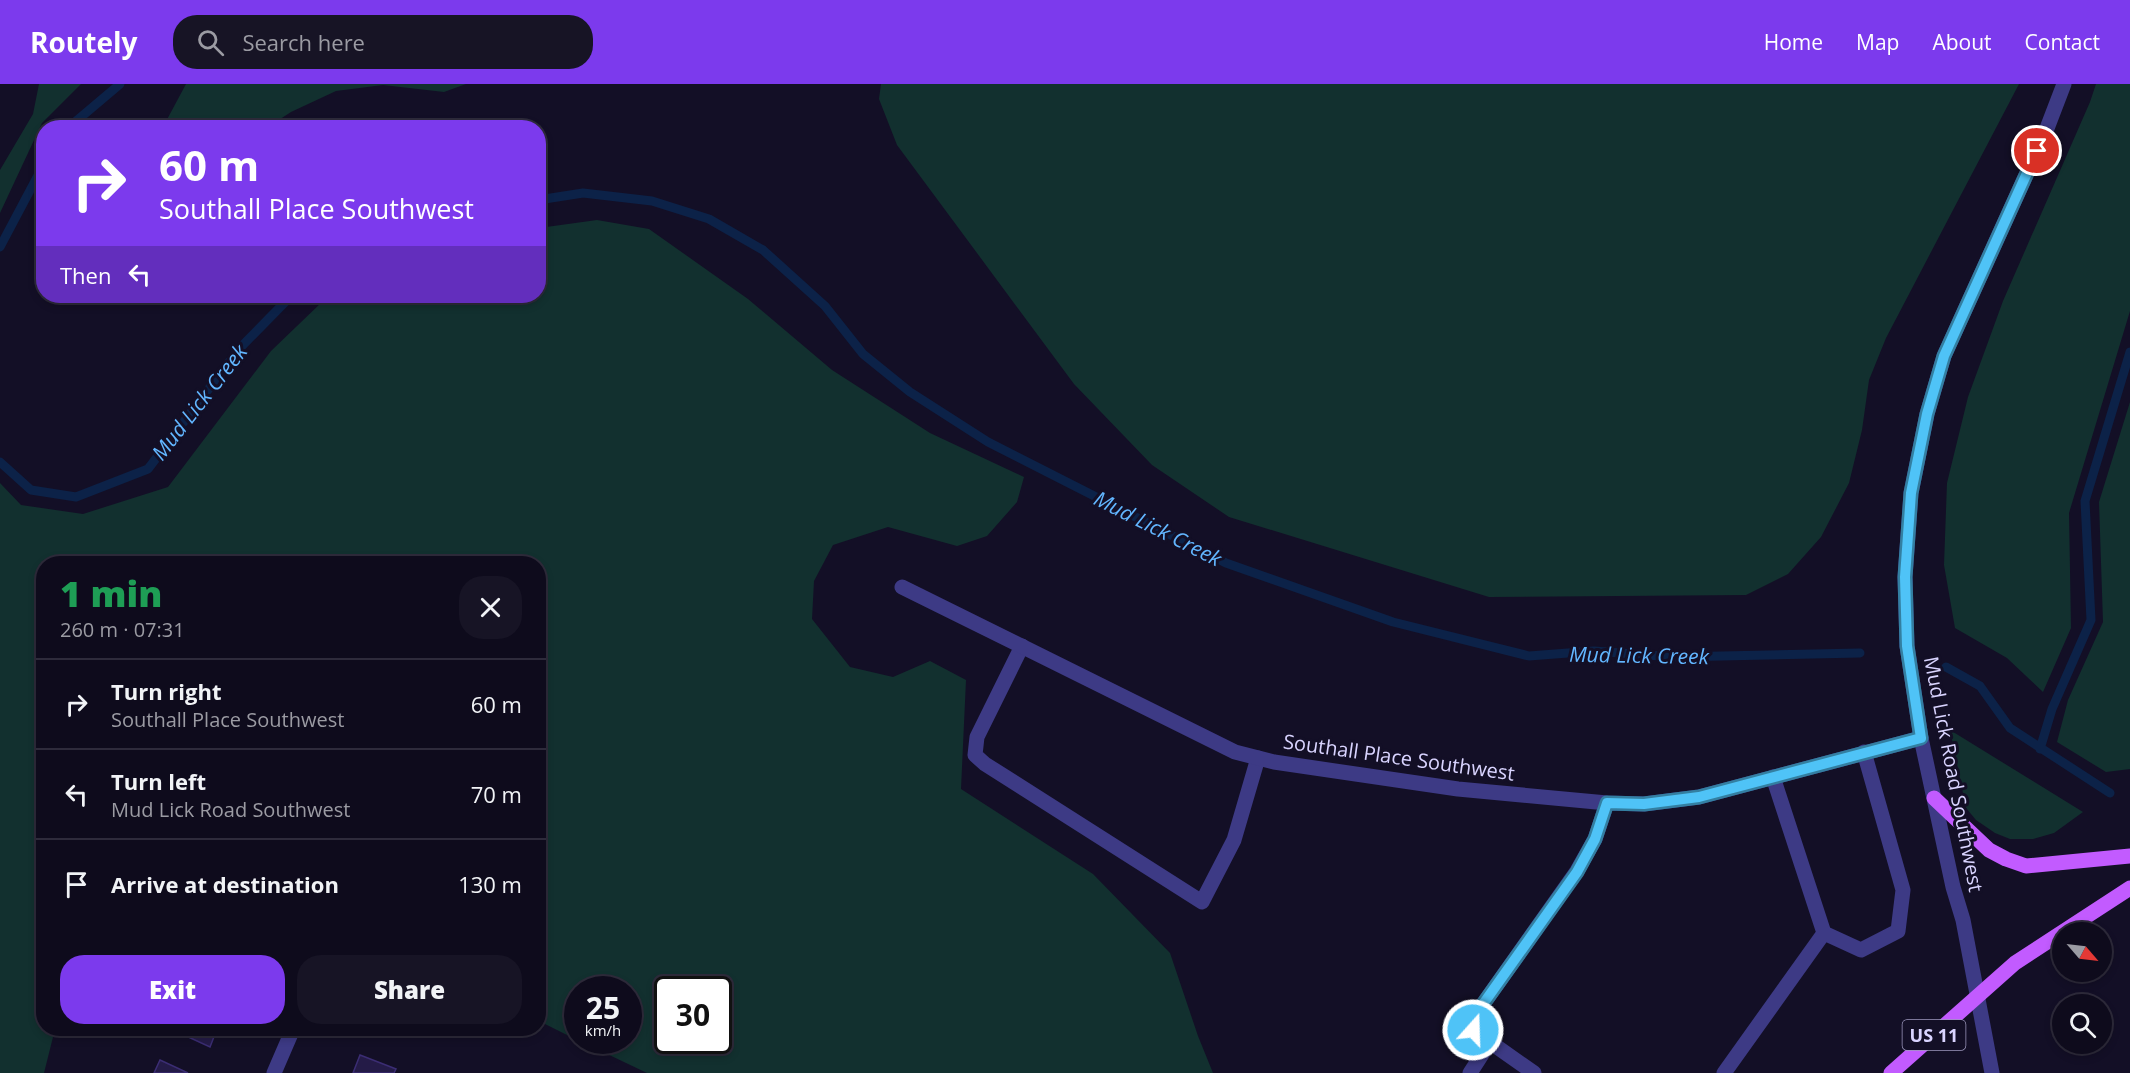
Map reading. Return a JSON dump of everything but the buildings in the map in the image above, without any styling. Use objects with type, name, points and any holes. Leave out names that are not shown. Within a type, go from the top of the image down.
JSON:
[{"type":"main road","points":[[1934,798],[1989,850],[2026,866],[2130,856]]},
{"type":"main road","name":"US 11","points":[[1891,1073],[2015,963],[2130,888]]},
{"type":"street","name":"Mud Lick Road Southwest","points":[[1992,1073],[1963,920],[1953,887],[1921,738],[1907,646],[1905,577],[1911,493],[1927,414],[1944,356],[2046,131],[2064,84]]},
{"type":"street","name":"Southall Place Southwest","points":[[902,587],[1235,752],[1274,762],[1458,789],[1607,803],[1644,804],[1699,797],[1921,738]]},
{"type":"street","points":[[1022,646],[977,737],[975,755],[985,764],[1202,902],[1234,840],[1258,758]]},
{"type":"street","points":[[1773,777],[1824,933],[1861,950],[1898,931],[1903,890],[1864,752]]},
{"type":"street","points":[[1534,1073],[1473,1030],[1471,1021],[1577,872],[1595,839],[1607,803]]},
{"type":"street","points":[[1724,1073],[1824,933]]},
{"type":"street","points":[[274,1073],[290,1036]]},
{"type":"street","points":[[1470,1073],[1490,1042]]},
{"type":"green space","points":[[39,84],[81,84],[45,120],[36,120],[36,136],[0,213],[0,170],[33,114]]},
{"type":"green space","points":[[186,84],[466,84],[444,92],[383,85],[336,91],[279,120],[167,120]]},
{"type":"green space","points":[[881,84],[2019,84],[1886,338],[1869,380],[1862,430],[1849,483],[1821,537],[1788,574],[1746,595],[1489,597],[1229,517],[1152,465],[1074,384],[897,145],[879,99]]},
{"type":"green space","points":[[2096,84],[2130,84],[2130,311],[2069,513],[2071,628],[2043,692],[2007,658],[1955,628],[1944,565],[1947,483],[1968,397],[2003,301]]},
{"type":"green space","points":[[597,220],[649,229],[748,299],[832,370],[930,433],[1024,477],[1017,502],[987,536],[957,546],[888,527],[833,545],[814,581],[812,619],[850,667],[893,677],[930,661],[966,680],[961,789],[1093,874],[1170,953],[1213,1073],[647,1073],[607,1054],[642,1054],[642,976],[564,976],[564,1034],[546,1024],[546,556],[36,556],[36,1036],[53,1036],[44,1073],[0,1073],[0,483],[21,505],[83,514],[168,487],[271,351],[321,303],[546,303],[546,227]]},
{"type":"green space","points":[[2130,402],[2130,769],[2106,772],[2057,742],[2068,700],[2103,622],[2099,502]]},
{"type":"green space","points":[[1950,730],[2083,812],[2054,833],[2033,839],[2010,839],[1995,833],[1976,820],[1966,808]]},
{"type":"waterway","name":"Mud Lick Creek","points":[[77,120],[120,84]]},
{"type":"waterway","name":"Mud Lick Creek","points":[[0,247],[36,179]]},
{"type":"waterway","name":"Mud Lick Creek","points":[[546,199],[583,193],[652,201],[709,219],[763,250],[825,306],[863,354],[910,392],[988,442],[1226,563],[1393,622],[1529,656],[1594,651],[1674,657],[1860,653]]},
{"type":"waterway","name":"Mud Lick Creek","points":[[0,462],[31,490],[76,497],[148,469],[239,349],[284,303]]},
{"type":"waterway","points":[[2040,749],[2052,709],[2091,620],[2085,501],[2130,352]]},
{"type":"waterway","name":"Mud Lick Creek","points":[[1946,667],[1980,686],[2010,728],[2110,793]]},
{"type":"route","points":[[1473,1030],[1471,1021],[1577,872],[1595,839],[1607,803],[1644,804],[1699,797],[1921,738],[1907,646],[1905,577],[1911,493],[1927,414],[1944,356],[2037,151]]}]
